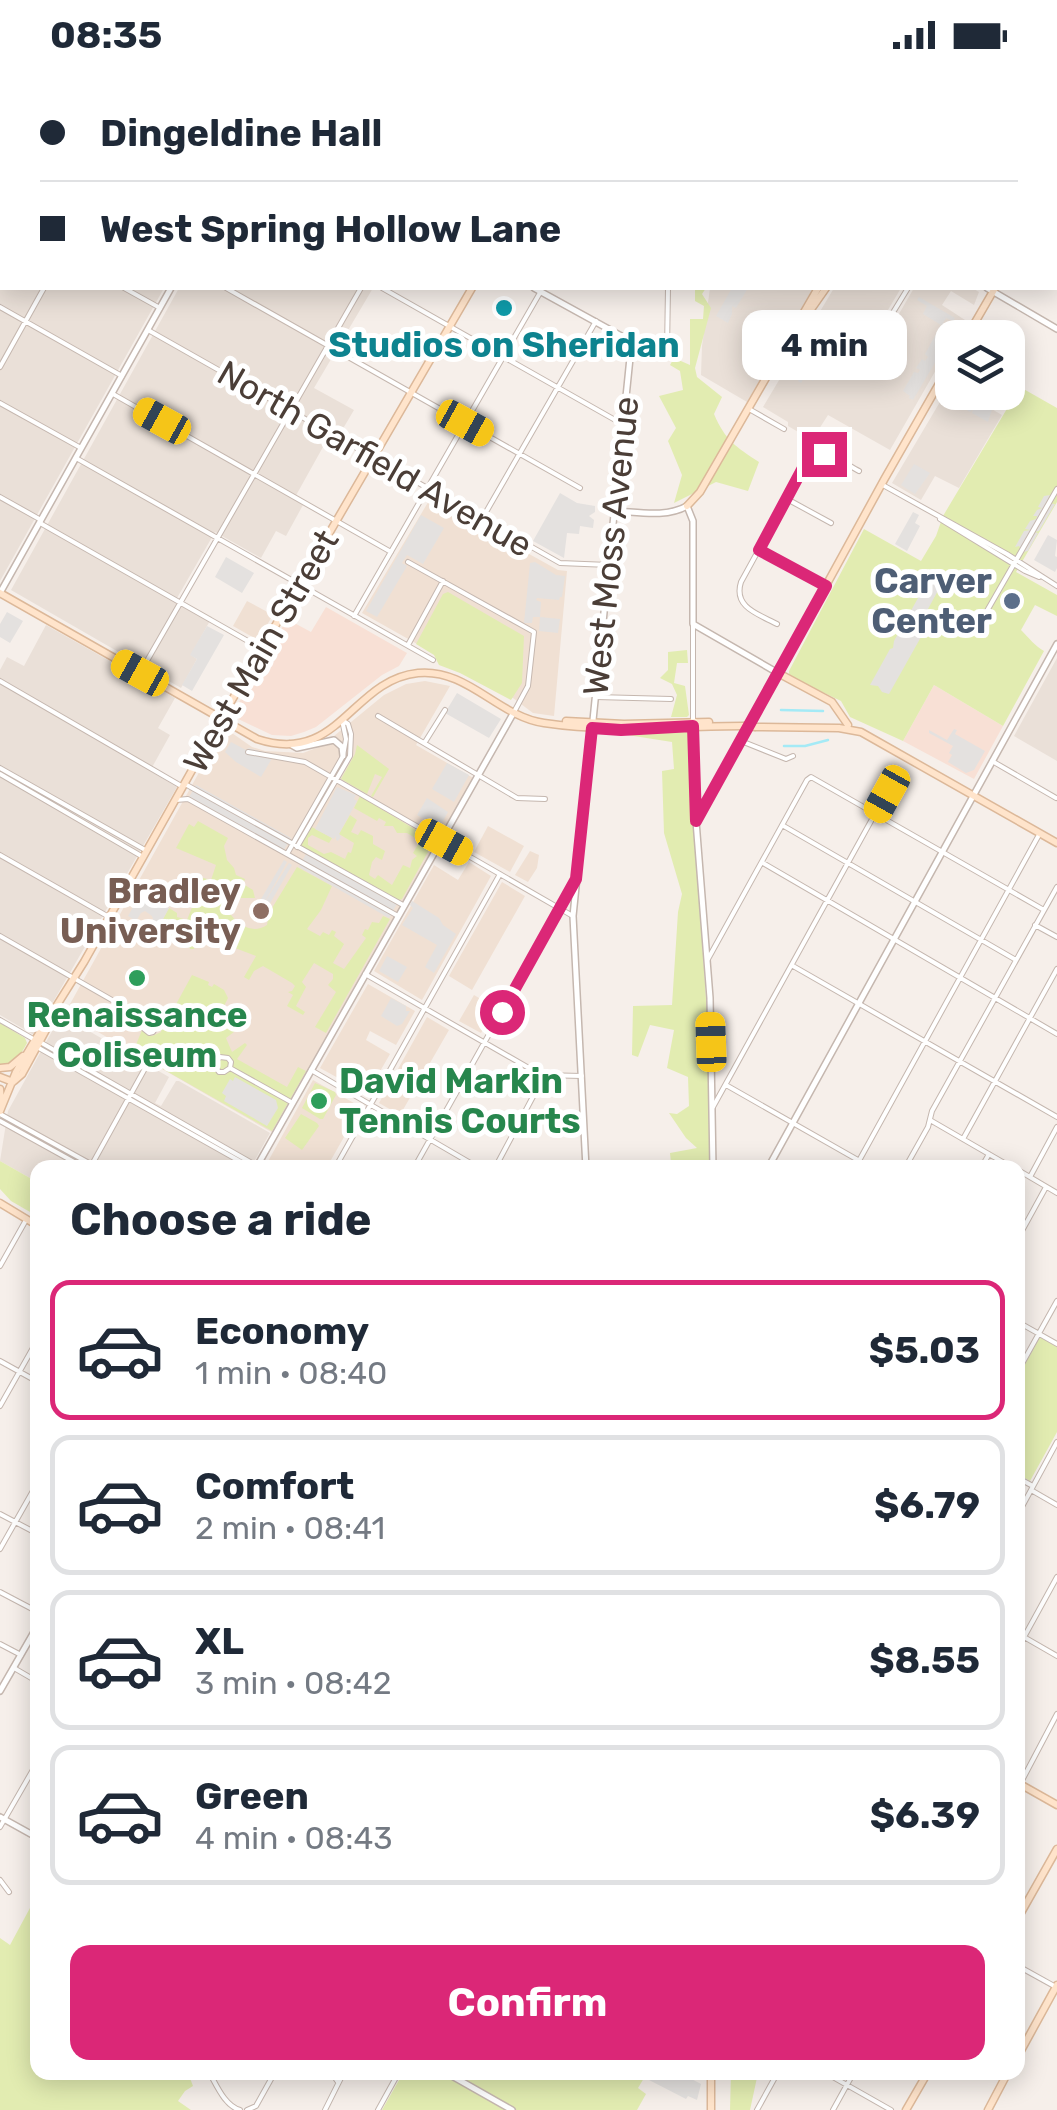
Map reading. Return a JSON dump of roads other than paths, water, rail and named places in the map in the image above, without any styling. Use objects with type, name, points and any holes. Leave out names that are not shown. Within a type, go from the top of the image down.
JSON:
[{"type":"main road","name":"West Main Street","points":[[13,1082],[22,1074],[52,1014],[471,290]]},
{"type":"main road","points":[[687,506],[700,492],[817,290]]},
{"type":"main road","points":[[788,339],[825,290]]},
{"type":"main road","points":[[976,320],[991,290]]},
{"type":"main road","points":[[848,725],[836,706],[823,696],[778,674],[935,390]]},
{"type":"main road","points":[[0,593],[257,739],[290,744],[307,742],[390,682],[429,673],[458,680],[536,722],[744,724],[853,730],[1057,843]]},
{"type":"main road","points":[[834,724],[839,714]]},
{"type":"main road","points":[[756,725],[848,725],[871,732],[901,754]]},
{"type":"main road","name":"West Main Street","points":[[0,1113],[28,1052],[37,1043]]},
{"type":"main road","points":[[0,1068],[10,1066],[28,1052]]},
{"type":"main road","points":[[0,1077],[13,1082]]},
{"type":"main road","points":[[0,1089],[0,1113]]},
{"type":"main road","points":[[0,1203],[30,1222]]},
{"type":"main road","points":[[1025,1789],[1057,1805]]},
{"type":"main road","points":[[1025,1906],[1057,1849]]},
{"type":"main road","points":[[1025,2044],[1056,1990]]},
{"type":"main road","points":[[710,2110],[711,2080]]},
{"type":"main road","points":[[906,2110],[923,2080]]},
{"type":"main road","points":[[988,2110],[1004,2080]]},
{"type":"street","points":[[0,367],[43,290]]},
{"type":"street","points":[[128,290],[160,308]]},
{"type":"street","points":[[0,593],[170,290]]},
{"type":"street","points":[[230,290],[580,488]]},
{"type":"street","points":[[140,673],[360,290]]},
{"type":"street","points":[[386,290],[624,425]]},
{"type":"street","points":[[354,616],[504,356],[537,290]]},
{"type":"street","points":[[540,290],[654,354],[664,354],[668,346],[668,290]]},
{"type":"street","points":[[882,332],[907,290]]},
{"type":"street","points":[[994,290],[1057,329]]},
{"type":"street","points":[[0,307],[122,376]]},
{"type":"street","points":[[482,519],[596,321]]},
{"type":"street","name":"North Garfield Avenue","points":[[148,330],[561,564],[610,566]]},
{"type":"street","name":"West Moss Avenue","points":[[586,1160],[572,916],[634,343]]},
{"type":"street","points":[[112,394],[391,552]]},
{"type":"street","points":[[0,403],[81,448]]},
{"type":"street","points":[[749,408],[784,428]]},
{"type":"street","points":[[776,624],[745,606],[739,596],[740,584],[805,464],[816,455],[831,455],[859,472]]},
{"type":"street","points":[[76,458],[433,660]]},
{"type":"street","points":[[881,484],[1057,586]]},
{"type":"street","points":[[976,630],[1057,489]]},
{"type":"street","points":[[0,497],[262,649]]},
{"type":"street","points":[[786,499],[831,524]]},
{"type":"street","points":[[615,511],[665,513],[687,506],[694,521],[696,821],[708,959],[715,1160]]},
{"type":"street","points":[[759,550],[826,586]]},
{"type":"street","points":[[260,1160],[528,686],[534,632],[408,562]]},
{"type":"street","points":[[408,645],[442,582]]},
{"type":"street","points":[[693,624],[778,674],[696,821]]},
{"type":"street","points":[[773,1160],[1057,644]]},
{"type":"street","points":[[0,682],[404,905]]},
{"type":"street","points":[[596,697],[671,698]]},
{"type":"street","points":[[425,742],[445,710]]},
{"type":"street","points":[[378,716],[517,798],[545,799]]},
{"type":"street","points":[[287,855],[343,756],[346,739],[342,720]]},
{"type":"street","points":[[334,778],[347,763],[352,748],[350,730],[342,720]]},
{"type":"street","points":[[290,744],[297,748],[334,740],[342,747],[343,756]]},
{"type":"street","points":[[741,742],[786,759],[793,756]]},
{"type":"street","points":[[248,752],[300,759],[572,916]]},
{"type":"street","points":[[992,761],[1056,798]]},
{"type":"street","points":[[0,772],[145,854]]},
{"type":"street","points":[[712,1108],[898,774]]},
{"type":"street","points":[[708,959],[810,777],[1044,910]]},
{"type":"street","points":[[176,800],[188,799],[398,916]]},
{"type":"street","points":[[782,825],[1016,960]]},
{"type":"street","points":[[726,1085],[859,1160],[1040,833]]},
{"type":"street","points":[[0,855],[109,917]]},
{"type":"street","points":[[762,862],[1057,1034]]},
{"type":"street","points":[[339,1160],[500,874]]},
{"type":"street","points":[[418,1160],[576,879]]},
{"type":"street","points":[[909,1160],[932,1111],[1057,887]]},
{"type":"street","points":[[1036,925],[1057,937]]},
{"type":"street","points":[[0,936],[147,1020]]},
{"type":"street","points":[[793,966],[1057,1117]]},
{"type":"street","points":[[963,1138],[1057,970]]},
{"type":"street","points":[[365,974],[544,1076],[582,1076]]},
{"type":"street","points":[[0,1020],[246,1160]]},
{"type":"street","points":[[92,1160],[148,1063]]},
{"type":"street","points":[[230,1068],[293,1102]]},
{"type":"street","points":[[311,1070],[465,1160]]},
{"type":"street","points":[[499,1160],[544,1076]]},
{"type":"street","points":[[0,1113],[79,1160]]},
{"type":"street","points":[[930,1120],[999,1160]]},
{"type":"street","points":[[1030,1178],[1057,1128]]},
{"type":"street","points":[[986,1160],[989,1154]]},
{"type":"street","points":[[1025,1175],[1057,1193]]},
{"type":"street","points":[[1025,1225],[1046,1187]]},
{"type":"street","points":[[0,1266],[26,1220]]},
{"type":"street","points":[[1025,1359],[1057,1300]]},
{"type":"street","points":[[1025,1326],[1057,1344]]},
{"type":"street","points":[[0,1406],[30,1353]]},
{"type":"street","points":[[0,1362],[30,1378]]},
{"type":"street","points":[[1025,1500],[1057,1442]]},
{"type":"street","points":[[1025,1483],[1057,1505]]},
{"type":"street","points":[[0,1549],[30,1496]]},
{"type":"street","points":[[0,1514],[30,1530]]},
{"type":"street","points":[[1025,1634],[1057,1577]]},
{"type":"street","points":[[0,1592],[30,1608]]},
{"type":"street","points":[[1025,1637],[1057,1656]]},
{"type":"street","points":[[0,1692],[30,1640]]},
{"type":"street","points":[[0,1644],[21,1655]]},
{"type":"street","points":[[14,1668],[30,1677]]},
{"type":"street","points":[[1025,1772],[1057,1714]]},
{"type":"street","points":[[0,1827],[30,1774]]},
{"type":"street","points":[[2,1818],[30,1834]]},
{"type":"street","points":[[0,1880],[8,1892]]},
{"type":"street","points":[[1025,1970],[1056,1990]]},
{"type":"street","points":[[214,2080],[234,2108],[240,2110]]},
{"type":"street","points":[[248,2110],[256,2106],[271,2080]]},
{"type":"street","points":[[378,2110],[395,2080]]},
{"type":"street","points":[[459,2080],[512,2110]]},
{"type":"street","points":[[758,2110],[774,2080]]},
{"type":"street","points":[[838,2080],[891,2110]]},
{"type":"street","points":[[833,2110],[849,2080]]},
{"type":"street","points":[[325,2110],[338,2082]]},
{"type":"waterway","points":[[781,710],[823,711]]},
{"type":"waterway","points":[[784,746],[828,740]]},
{"type":"place","name":"Studios on Sheridan","points":[[504,308]]},
{"type":"place","name":"Carver Center","points":[[1012,601]]},
{"type":"place","name":"Bradley University","points":[[261,911]]},
{"type":"place","name":"Renaissance Coliseum","points":[[137,978]]},
{"type":"place","name":"David Markin Tennis Courts","points":[[319,1101]]}]
